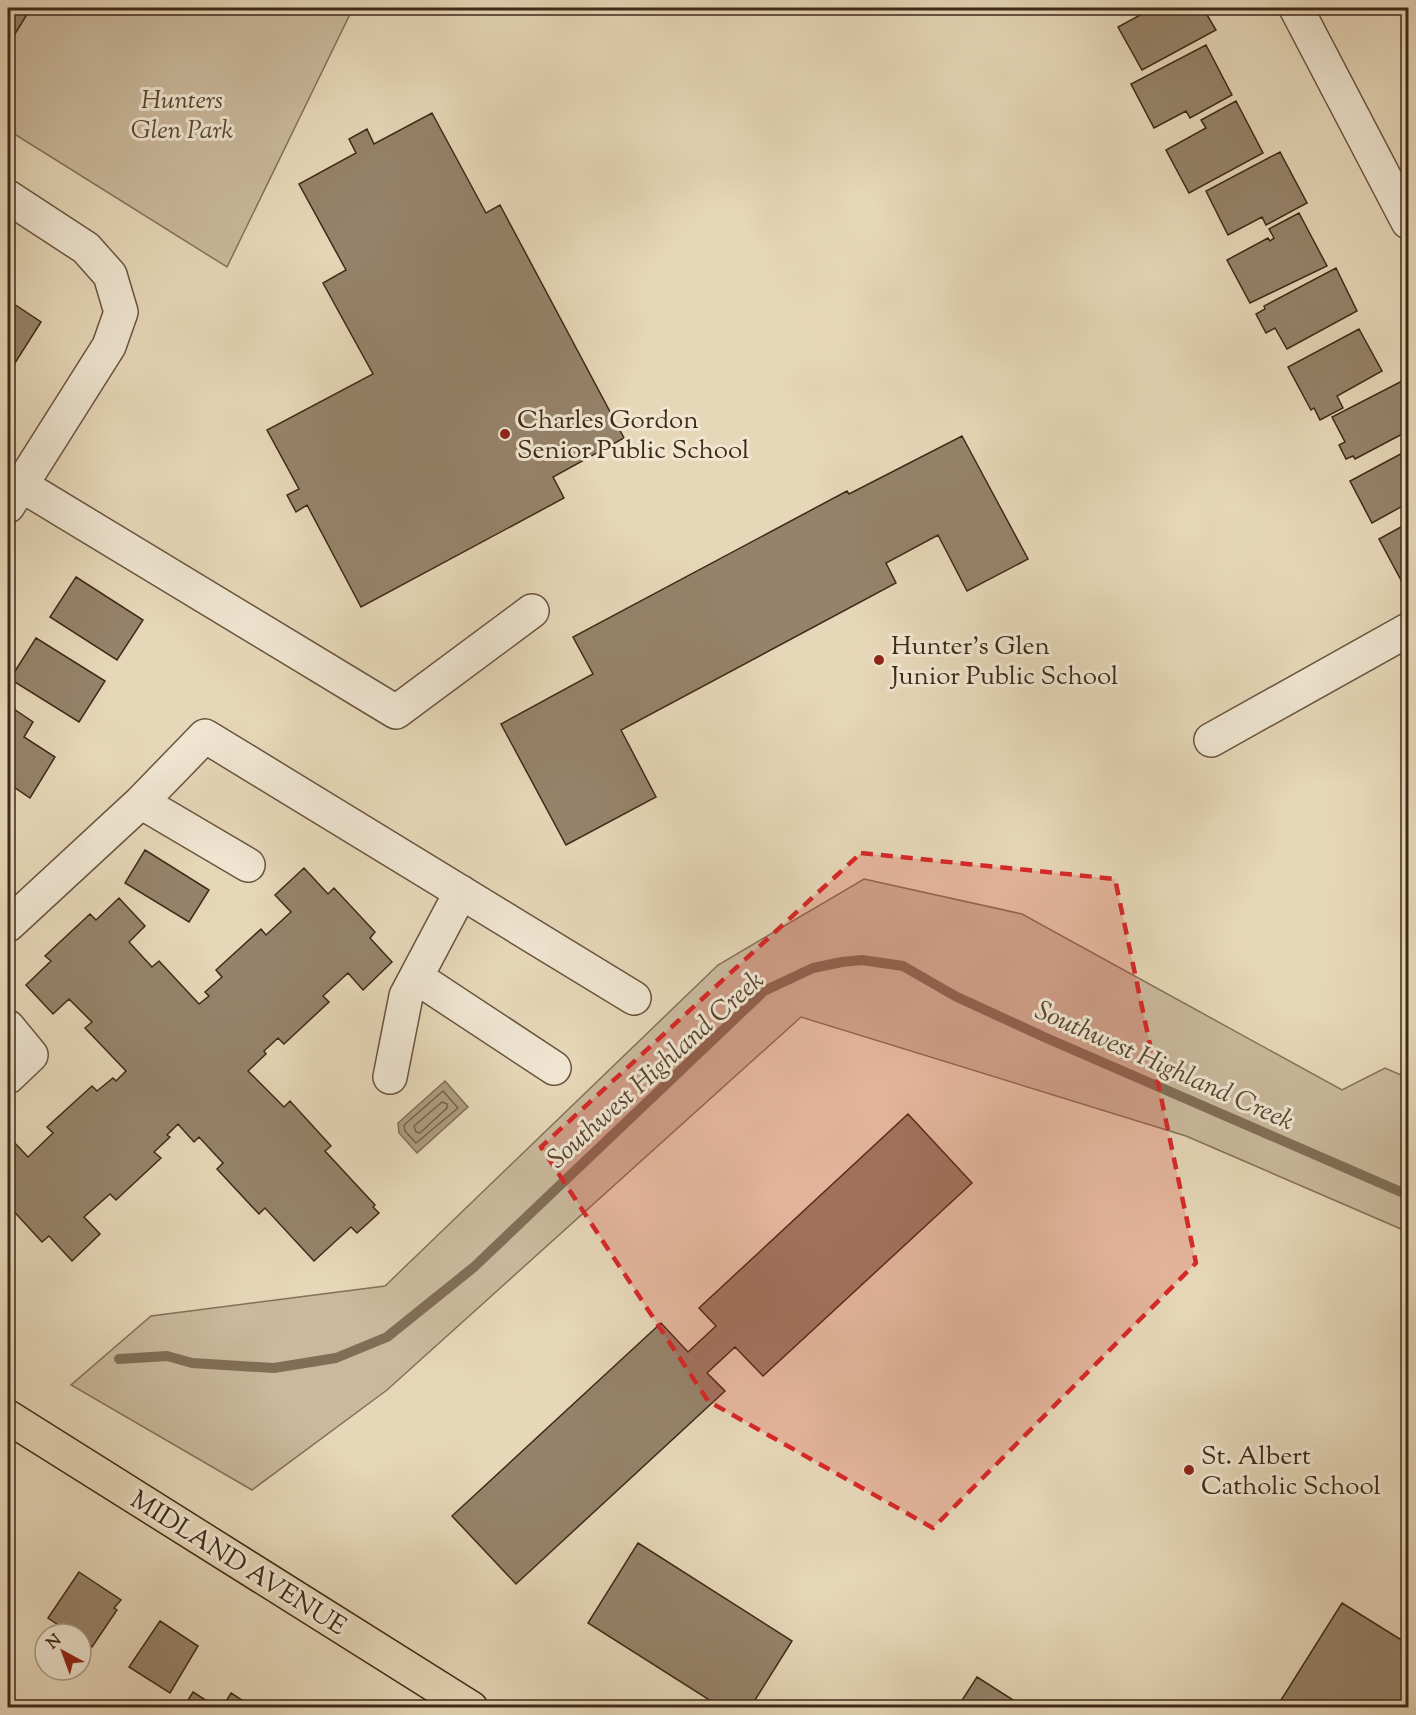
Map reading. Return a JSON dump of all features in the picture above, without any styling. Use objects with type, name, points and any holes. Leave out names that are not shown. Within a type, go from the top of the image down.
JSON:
[{"type":"main road","name":"MIDLAND AVENUE","points":[[8,1417],[471,1707]]},
{"type":"street","points":[[1296,8],[1408,222]]},
{"type":"street","points":[[8,197],[86,248],[110,275],[121,312],[110,346],[14,496],[396,712],[532,611]]},
{"type":"street","points":[[1211,740],[1408,630]]},
{"type":"street","points":[[8,925],[141,802],[205,736],[634,998]]},
{"type":"street","points":[[141,802],[248,865]]},
{"type":"street","points":[[390,1077],[406,996],[461,892]]},
{"type":"street","points":[[416,978],[554,1068]]},
{"type":"street","points":[[8,1027],[31,1055],[8,1077]]},
{"type":"highlighted area","points":[[861,853],[1115,879],[1196,1263],[933,1528],[708,1401],[541,1147]]},
{"type":"green space","name":"Hunters Glen Park","points":[[23,8],[353,8],[227,267],[8,130],[8,32]]},
{"type":"green space","points":[[864,879],[1022,914],[1342,1090],[1385,1068],[1408,1078],[1408,1232],[1186,1136],[801,1017],[387,1390],[252,1490],[71,1385],[151,1316],[385,1286],[718,965]]},
{"type":"water","points":[[445,1081],[468,1107],[417,1153],[399,1133],[398,1123]]},
{"type":"building","points":[[8,8],[31,8],[8,45]]},
{"type":"building","points":[[1153,8],[1203,8],[1216,30],[1142,70],[1118,27]]},
{"type":"building","points":[[1206,45],[1232,95],[1190,118],[1186,111],[1154,128],[1131,84]]},
{"type":"building","points":[[1236,101],[1263,153],[1189,193],[1166,150],[1206,128],[1201,120]]},
{"type":"building","points":[[432,113],[486,213],[500,205],[624,438],[553,477],[564,498],[361,607],[307,505],[296,512],[287,495],[299,489],[267,430],[373,374],[323,283],[346,270],[299,184],[356,153],[349,139],[367,129],[374,144]]},
{"type":"building","points":[[1280,152],[1307,203],[1266,225],[1262,217],[1228,235],[1206,191]]},
{"type":"building","points":[[1299,213],[1327,266],[1250,303],[1227,260],[1268,238],[1270,241],[1274,238],[1269,229]]},
{"type":"building","points":[[1336,268],[1357,311],[1287,349],[1275,328],[1266,333],[1256,314],[1265,309],[1264,306]]},
{"type":"building","points":[[8,300],[41,322],[8,374]]},
{"type":"building","points":[[1359,329],[1382,371],[1337,396],[1343,408],[1320,420],[1314,408],[1311,410],[1288,367]]},
{"type":"building","points":[[1404,380],[1408,388],[1408,431],[1355,459],[1353,456],[1346,459],[1339,445],[1345,442],[1332,417]]},
{"type":"building","points":[[962,436],[1028,559],[967,591],[938,535],[886,563],[896,583],[621,730],[656,797],[566,845],[501,724],[593,674],[573,637],[847,491],[849,494]]},
{"type":"building","points":[[1408,450],[1408,503],[1372,523],[1350,481]]},
{"type":"building","points":[[1408,523],[1408,578],[1402,582],[1379,539]]},
{"type":"building","points":[[76,577],[143,620],[117,660],[50,617]]},
{"type":"building","points":[[36,638],[105,681],[79,722],[10,679]]},
{"type":"building","points":[[8,705],[33,722],[24,737],[55,757],[30,798],[8,783]]},
{"type":"building","points":[[145,850],[209,890],[189,922],[125,883]]},
{"type":"building","points":[[304,868],[328,894],[334,888],[375,932],[370,938],[392,962],[363,990],[348,973],[323,996],[329,1002],[284,1044],[278,1038],[264,1051],[266,1054],[248,1071],[284,1107],[290,1101],[331,1146],[325,1151],[375,1205],[373,1207],[379,1213],[357,1233],[351,1227],[314,1261],[265,1208],[259,1214],[217,1169],[223,1163],[199,1137],[194,1142],[178,1124],[167,1135],[170,1137],[154,1152],[161,1158],[116,1200],[110,1194],[84,1217],[100,1234],[72,1261],[49,1236],[42,1242],[8,1205],[8,1146],[13,1141],[28,1157],[53,1133],[47,1127],[92,1086],[97,1091],[113,1078],[116,1081],[126,1071],[85,1028],[92,1022],[69,999],[53,1014],[26,985],[51,961],[45,956],[90,914],[96,920],[119,898],[145,926],[129,942],[152,967],[159,961],[199,1004],[209,996],[205,992],[222,977],[216,970],[261,929],[266,935],[291,912],[275,895]]},
{"type":"building","points":[[908,1114],[972,1183],[763,1376],[735,1347],[707,1373],[725,1391],[516,1584],[452,1516],[661,1323],[688,1352],[716,1326],[699,1308]]},
{"type":"building","points":[[638,1543],[792,1641],[750,1708],[722,1708],[588,1623]]},
{"type":"building","points":[[79,1572],[121,1600],[114,1608],[117,1610],[93,1646],[93,1622],[54,1622],[48,1618]]},
{"type":"building","points":[[1342,1603],[1403,1641],[1408,1636],[1408,1708],[1276,1708]]},
{"type":"building","points":[[160,1621],[198,1646],[170,1693],[129,1667]]},
{"type":"building","points":[[977,1677],[1021,1705],[1019,1708],[957,1708]]},
{"type":"building","points":[[193,1692],[218,1708],[183,1708]]},
{"type":"building","points":[[231,1693],[254,1708],[222,1708]]},
{"type":"waterway","name":"Southwest Highland Creek","points":[[119,1359],[167,1356],[192,1363],[274,1368],[336,1358],[387,1337],[474,1267],[764,991],[813,968],[842,962],[862,960],[903,966],[955,996],[1044,1037],[1408,1195]]},
{"type":"place","name":"Charles Gordon Senior Public School","points":[[505,434]]},
{"type":"place","name":"Hunter's Glen Junior Public School","points":[[879,660]]},
{"type":"place","name":"St. Albert Catholic School","points":[[1189,1470]]}]
